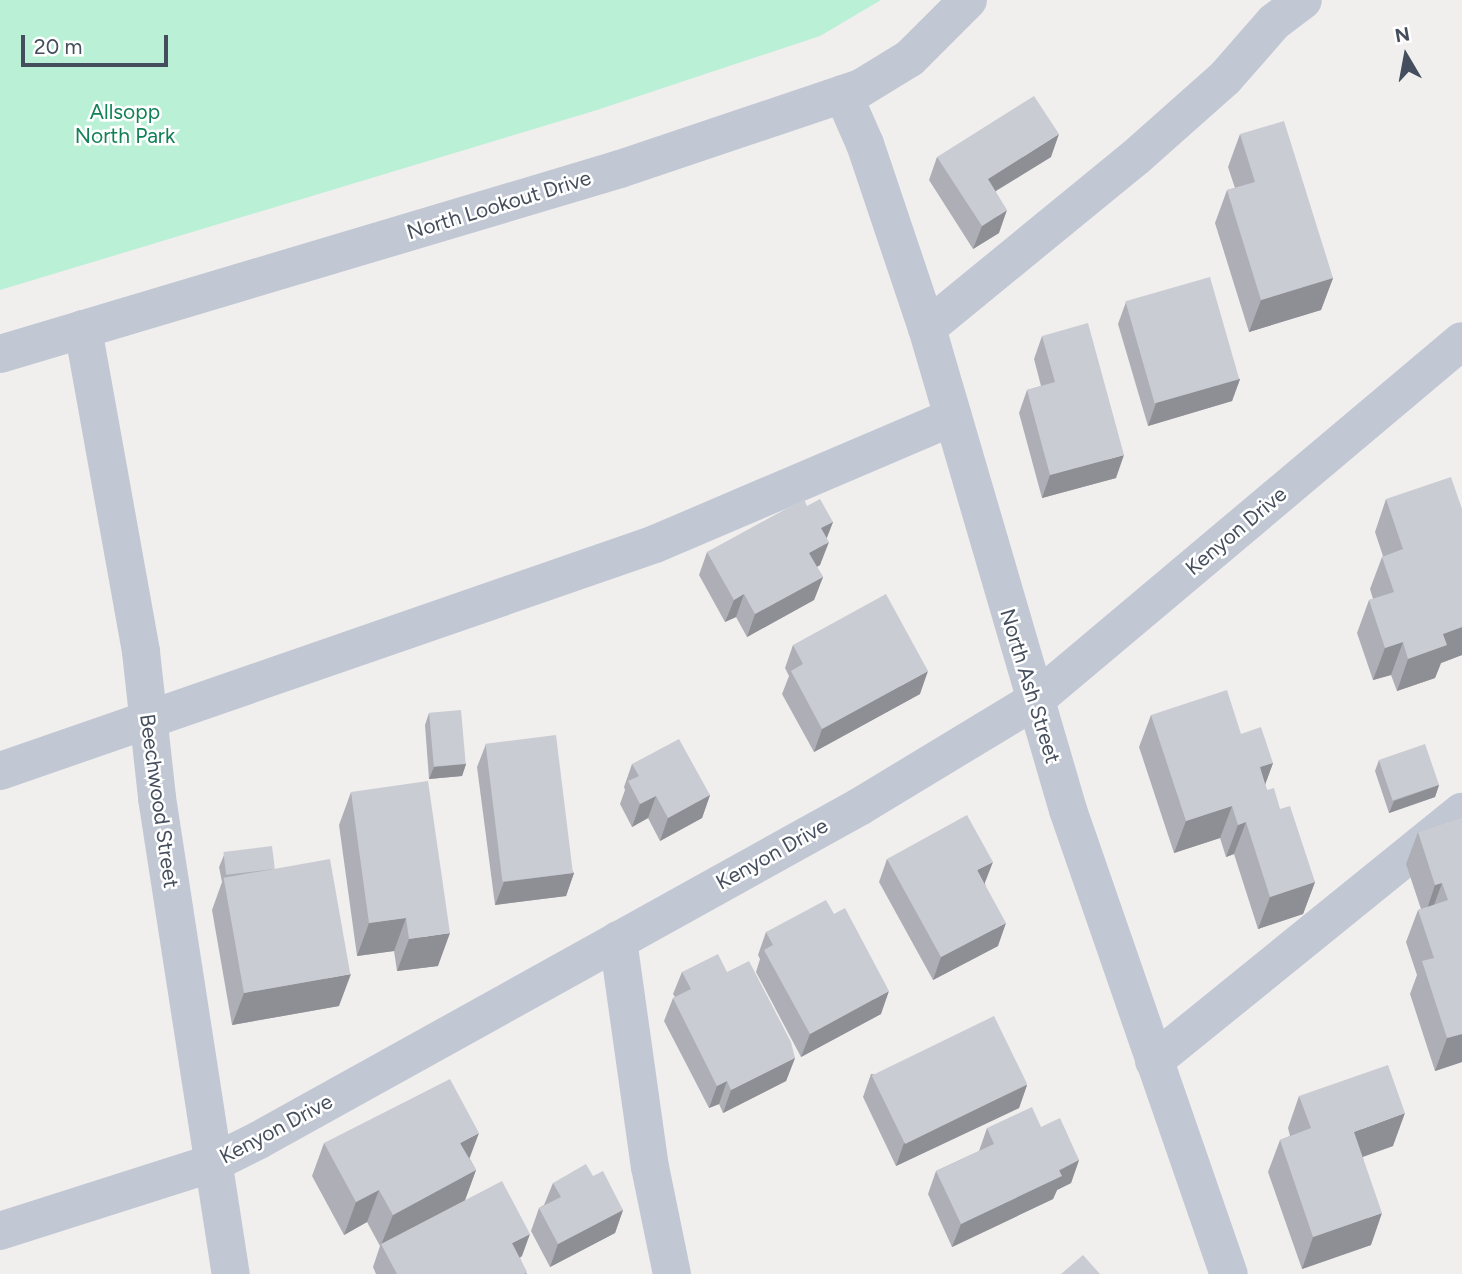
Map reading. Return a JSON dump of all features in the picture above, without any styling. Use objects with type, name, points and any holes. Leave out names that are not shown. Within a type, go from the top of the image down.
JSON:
[{"type":"street","name":"North Lookout Drive","points":[[0,354],[620,169],[843,94],[909,58],[968,0]]},
{"type":"street","points":[[927,328],[1136,157],[1225,78],[1287,7]]},
{"type":"street","name":"North Ash Street","points":[[843,94],[865,144],[927,328],[1034,701],[1229,1274]]},
{"type":"street","name":"Beechwood Street","points":[[83,329],[141,652],[147,723],[231,1274]]},
{"type":"street","name":"Kenyon Drive","points":[[0,1231],[213,1163],[859,807],[1034,701],[1462,341]]},
{"type":"street","points":[[0,771],[147,723],[655,544],[953,417]]},
{"type":"street","points":[[1154,1060],[1462,812]]},
{"type":"street","points":[[618,940],[650,1167],[672,1274]]},
{"type":"green space","name":"Allsopp North Park","points":[[0,0],[881,0],[820,36],[597,110],[0,290]]},
{"type":"building","points":[[1034,96],[1059,134],[988,179],[1007,210],[982,226],[937,157]]},
{"type":"building","points":[[1284,121],[1333,278],[1261,300],[1227,190],[1255,182],[1240,134]]},
{"type":"building","points":[[1210,277],[1239,379],[1155,403],[1125,301]]},
{"type":"building","points":[[1088,323],[1124,455],[1050,475],[1027,390],[1055,382],[1042,336]]},
{"type":"building","points":[[1451,477],[1462,509],[1462,627],[1443,634],[1447,645],[1408,659],[1403,642],[1385,648],[1369,600],[1394,592],[1382,557],[1403,549],[1386,499]]},
{"type":"building","points":[[804,499],[807,506],[820,499],[833,522],[821,528],[829,542],[809,553],[823,577],[755,614],[744,594],[734,600],[707,552]]},
{"type":"building","points":[[886,594],[928,671],[822,729],[791,671],[803,664],[793,645]]},
{"type":"building","points":[[1227,690],[1241,734],[1261,727],[1273,763],[1260,767],[1267,790],[1274,788],[1280,809],[1290,806],[1315,882],[1270,897],[1246,822],[1238,825],[1232,806],[1186,821],[1151,715]]},
{"type":"building","points":[[461,710],[466,764],[434,767],[429,713]]},
{"type":"building","points":[[556,735],[573,873],[502,882],[486,744]]},
{"type":"building","points":[[679,739],[710,795],[668,818],[656,796],[640,804],[628,781],[639,776],[632,764]]},
{"type":"building","points":[[1425,744],[1439,785],[1393,801],[1379,760]]},
{"type":"building","points":[[428,781],[450,933],[409,939],[406,918],[369,923],[351,792]]},
{"type":"building","points":[[967,815],[993,862],[977,870],[1006,923],[941,957],[887,859]]},
{"type":"building","points":[[1462,817],[1462,1034],[1447,1038],[1422,961],[1434,958],[1418,910],[1448,900],[1442,883],[1435,885],[1418,832]]},
{"type":"building","points":[[272,846],[275,869],[226,875],[223,852]]},
{"type":"building","points":[[330,859],[350,974],[244,993],[224,878]]},
{"type":"building","points":[[826,900],[834,914],[845,908],[889,991],[810,1034],[764,950],[773,945],[766,932]]},
{"type":"building","points":[[718,954],[727,972],[749,961],[791,1042],[795,1058],[731,1090],[727,1081],[717,1086],[673,998],[691,989],[682,972]]},
{"type":"building","points":[[994,1016],[1027,1084],[905,1144],[872,1076]]},
{"type":"building","points":[[1388,1065],[1405,1113],[1354,1132],[1382,1213],[1313,1237],[1280,1140],[1311,1128],[1299,1096]]},
{"type":"building","points":[[450,1079],[479,1133],[460,1143],[476,1170],[393,1215],[379,1190],[356,1202],[324,1143]]},
{"type":"building","points":[[1032,1107],[1041,1127],[1060,1118],[1079,1160],[1059,1170],[1062,1176],[961,1224],[936,1171],[994,1144],[987,1128]]},
{"type":"building","points":[[586,1164],[593,1176],[603,1171],[623,1210],[558,1244],[539,1208],[561,1197],[553,1183]]},
{"type":"building","points":[[502,1181],[530,1234],[512,1243],[527,1272],[397,1274],[381,1244]]},
{"type":"building","points":[[1083,1255],[1100,1274],[1061,1274]]}]
